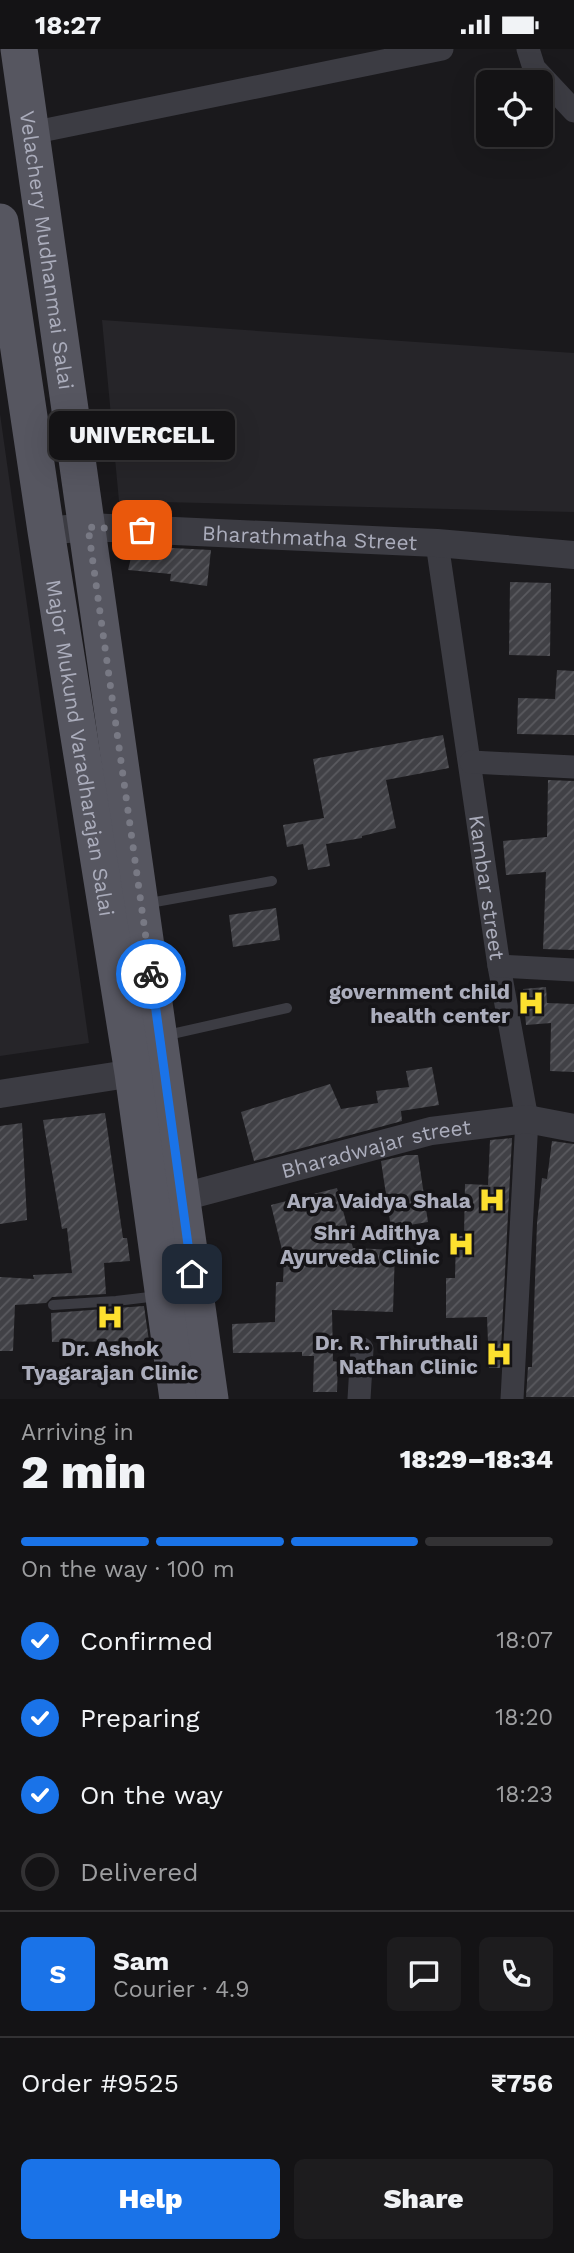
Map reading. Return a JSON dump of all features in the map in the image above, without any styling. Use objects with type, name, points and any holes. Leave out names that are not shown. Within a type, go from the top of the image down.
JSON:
[{"type":"main road","name":"Velachery Mudhanmai Salai","points":[[19,49],[141,905],[152,1059],[167,1202]]},
{"type":"main road","name":"Major Mukund Varadharajan Salai","points":[[0,222],[46,531],[152,1059]]},
{"type":"main road","points":[[167,1202],[164,1295],[178,1399]]},
{"type":"main road","points":[[167,1202],[210,1399]]},
{"type":"street","points":[[31,133],[442,49]]},
{"type":"street","points":[[528,49],[534,68],[574,111]]},
{"type":"street","name":"Bharathmatha Street","points":[[46,531],[88,527],[438,543],[574,555]]},
{"type":"street","name":"Kambar street","points":[[438,543],[499,966],[527,1119],[512,1399]]},
{"type":"street","points":[[471,762],[574,767]]},
{"type":"street","points":[[499,966],[574,969]]},
{"type":"street","points":[[0,1094],[152,1059]]},
{"type":"street","name":"Bharadwajar street","points":[[167,1202],[431,1132],[527,1119],[574,1128]]},
{"type":"street","points":[[359,1399],[362,1349]]},
{"type":"lane","points":[[141,905],[272,881]]},
{"type":"lane","points":[[152,1059],[287,1007]]},
{"type":"lane","points":[[53,1305],[164,1295]]},
{"type":"shaded area","points":[[102,320],[574,353],[574,512],[119,501]]},
{"type":"shaded area","points":[[0,414],[89,1043],[0,1056]]},
{"type":"building","points":[[134,546],[211,550],[207,586],[170,581],[171,574],[128,570]]},
{"type":"building","points":[[510,582],[551,583],[550,656],[509,655]]},
{"type":"building","points":[[557,670],[574,671],[574,735],[517,734],[518,698],[555,699]]},
{"type":"building","points":[[443,735],[449,768],[386,780],[396,828],[362,838],[326,844],[330,866],[308,870],[303,844],[287,847],[283,825],[324,818],[313,759]]},
{"type":"building","points":[[548,780],[574,781],[574,950],[543,949],[546,872],[506,875],[503,841],[547,837]]},
{"type":"building","points":[[276,908],[280,940],[233,947],[229,915]]},
{"type":"building","points":[[546,987],[547,1003],[574,1004],[574,1072],[550,1071],[551,1023],[526,1025],[523,989]]},
{"type":"building","points":[[432,1067],[439,1105],[401,1111],[402,1121],[254,1161],[241,1112],[330,1084],[341,1109],[378,1103],[376,1091],[409,1087],[406,1071]]},
{"type":"building","points":[[105,1113],[123,1238],[127,1238],[130,1261],[104,1263],[106,1294],[52,1297],[46,1303],[15,1305],[13,1351],[0,1351],[0,1277],[34,1279],[33,1275],[72,1273],[67,1228],[62,1229],[43,1120]]},
{"type":"building","points":[[22,1123],[27,1220],[0,1224],[0,1126]]},
{"type":"building","points":[[512,1138],[500,1368],[489,1368],[487,1317],[446,1318],[446,1278],[455,1278],[456,1236],[464,1236],[465,1184],[488,1185],[490,1140]]},
{"type":"building","points":[[552,1141],[574,1144],[574,1397],[526,1397],[528,1367],[532,1367],[537,1223],[542,1178],[547,1179]]},
{"type":"building","points":[[418,1155],[428,1222],[391,1228],[381,1161]]},
{"type":"building","points":[[337,1188],[353,1248],[395,1250],[393,1312],[332,1310],[333,1361],[338,1362],[337,1392],[313,1392],[314,1356],[302,1356],[302,1352],[233,1353],[232,1324],[275,1322],[276,1282],[283,1282],[284,1258],[271,1205]]},
{"type":"building","points":[[144,1306],[149,1341],[52,1342],[51,1313]]},
{"type":"way so far","points":[[142,530],[88,527],[151,974]]},
{"type":"place","name":"UNIVERCELL","points":[[142,530]]},
{"type":"place","name":"government child health center","points":[[531,1003]]},
{"type":"place","name":"Arya Vaidya Shala","points":[[492,1200]]},
{"type":"place","name":"Shri Adithya Ayurveda Clinic","points":[[461,1244]]},
{"type":"place","name":"Dr. Ashok Tyagarajan Clinic","points":[[110,1317]]},
{"type":"place","name":"Dr. R. Thiruthali Nathan Clinic","points":[[499,1354]]},
{"type":"route","points":[[151,974],[192,1274]]}]
